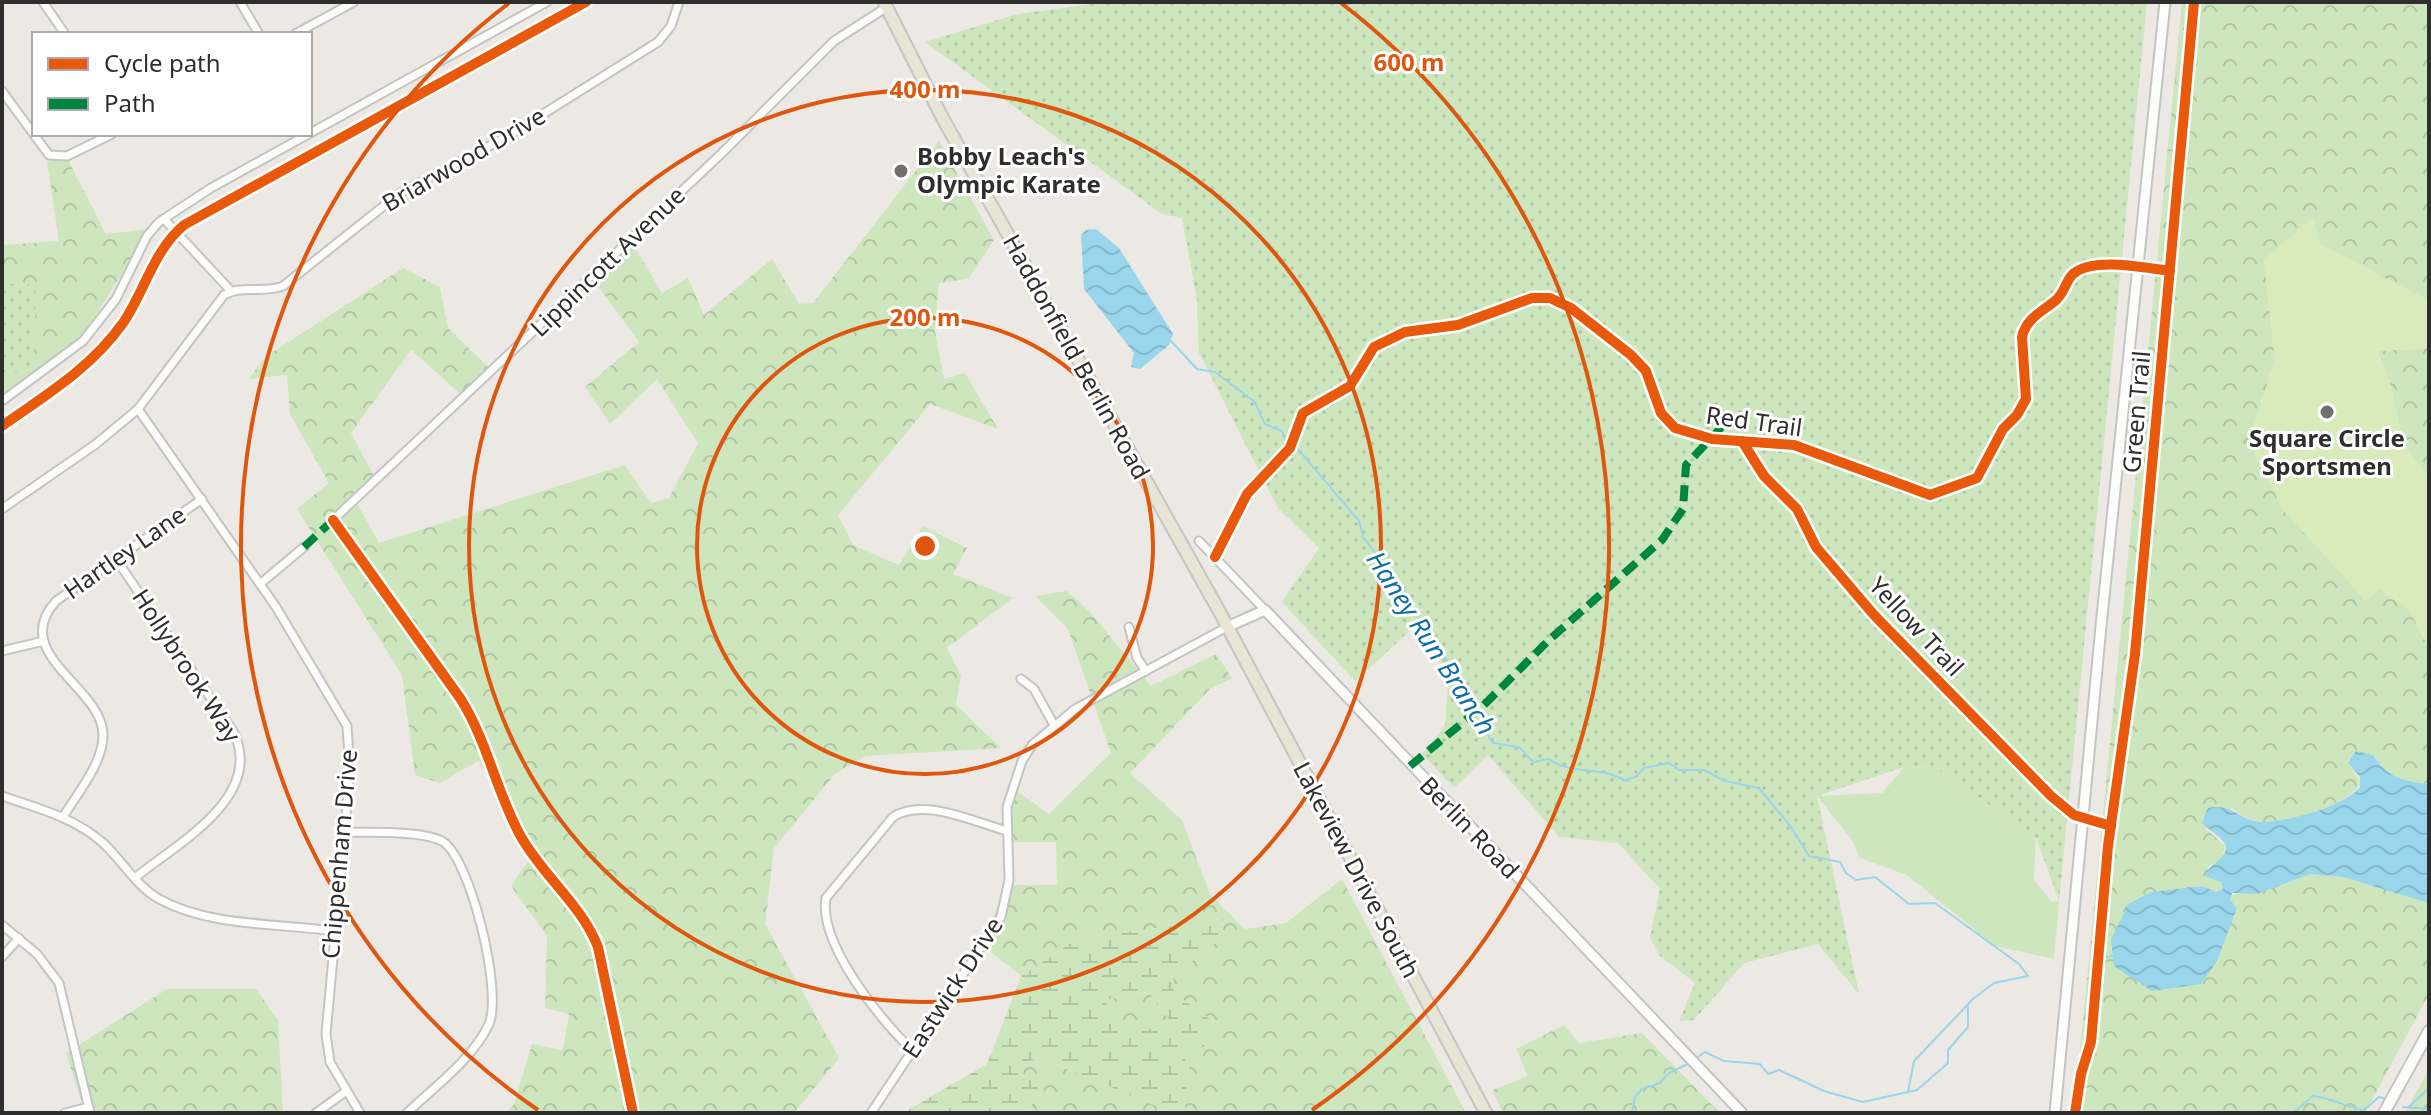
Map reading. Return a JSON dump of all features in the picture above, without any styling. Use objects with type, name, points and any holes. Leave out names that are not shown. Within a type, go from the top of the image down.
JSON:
[{"type":"main road","name":"Haddonfield Berlin Road","points":[[885,5],[942,117],[1227,627]]},
{"type":"main road","name":"Lakeview Drive South","points":[[1227,627],[1486,1113]]},
{"type":"main road","points":[[2384,1113],[2429,1031]]},
{"type":"street","points":[[43,2],[64,32]]},
{"type":"street","points":[[240,2],[258,32]]},
{"type":"street","points":[[299,32],[354,2]]},
{"type":"street","points":[[312,132],[547,2]]},
{"type":"street","points":[[2,426],[88,365],[123,323],[159,253],[176,232],[325,144],[586,2]]},
{"type":"street","name":"Briarwood Drive","points":[[231,291],[283,286],[400,193],[508,136],[658,42],[671,26],[679,2]]},
{"type":"street","points":[[2055,1113],[2165,2]]},
{"type":"street","name":"Lippincott Avenue","points":[[633,1113],[598,947],[588,921],[558,889],[521,836],[467,708],[333,520],[711,164],[834,41],[885,5]]},
{"type":"street","points":[[2,91],[32,136]]},
{"type":"street","points":[[32,136],[40,148],[57,157],[77,153],[108,136]]},
{"type":"street","points":[[2,401],[83,341],[105,316],[139,247],[164,219],[211,188],[305,136]]},
{"type":"street","points":[[2,509],[96,444],[138,409],[216,304],[231,291],[164,219]]},
{"type":"street","points":[[125,278],[140,291]]},
{"type":"street","name":"Chippenham Drive","points":[[138,409],[260,584],[342,712],[347,726],[350,771],[334,931],[327,1050],[345,1092],[360,1113]]},
{"type":"street","name":"Hartley Lane","points":[[44,641],[43,618],[48,610],[202,499]]},
{"type":"street","name":"Berlin Road","points":[[1199,541],[1742,1113]]},
{"type":"street","points":[[260,584],[304,547]]},
{"type":"street","name":"Hollybrook Way","points":[[116,559],[233,731],[241,760],[238,783],[226,801],[136,877]]},
{"type":"street","name":"Eastwick Drive","points":[[871,1113],[1001,917],[1009,880],[1007,807],[1022,761],[1032,745],[1075,709],[1227,627],[1265,610]]},
{"type":"street","points":[[1129,627],[1137,658],[1146,671]]},
{"type":"street","points":[[2,651],[44,641],[50,655],[103,726],[102,748],[97,760],[63,817]]},
{"type":"street","points":[[1021,679],[1034,689],[1054,725]]},
{"type":"street","points":[[2,796],[63,817],[104,844],[157,898],[191,912],[334,931]]},
{"type":"street","points":[[912,1050],[883,1024],[866,998],[827,924],[826,898],[893,817],[902,811],[922,809],[1007,831]]},
{"type":"street","points":[[345,832],[425,836],[448,846],[458,865],[490,955],[494,1003],[488,1027],[472,1050],[407,1113]]},
{"type":"street","points":[[2,925],[48,966],[59,983],[90,1110],[65,1113]]},
{"type":"street","points":[[2,957],[19,938]]},
{"type":"street","points":[[316,1113],[345,1092]]},
{"type":"green space","points":[[1106,2],[2147,2],[2059,901],[2036,837],[1936,768],[1904,767],[1817,796],[1859,994],[1818,944],[1744,963],[1694,1020],[1679,1021],[1695,983],[1659,955],[1650,937],[1660,889],[1618,843],[1559,837],[1488,755],[1454,788],[1422,754],[1445,726],[1449,674],[1414,627],[1355,681],[1282,602],[1319,548],[1278,508],[1199,353],[1197,300],[1182,218],[1162,214],[925,42],[1018,14]]},
{"type":"green space","points":[[2182,2],[2429,2],[2429,301],[2320,244],[2313,218],[2264,260],[2275,360],[2249,441],[2365,601],[2379,589],[2410,611],[2429,648],[2429,784],[2397,777],[2373,755],[2348,763],[2361,783],[2355,791],[2315,812],[2259,822],[2231,808],[2205,828],[2225,846],[2222,858],[2207,868],[2224,885],[2223,889],[2216,892],[2199,886],[2130,903],[2229,896],[2310,874],[2343,877],[2429,898],[2429,994],[2365,1113],[2074,1113]]},
{"type":"green space","points":[[939,141],[994,240],[968,279],[939,283],[935,331],[944,379],[965,373],[998,429],[930,404],[838,515],[853,545],[899,565],[923,526],[967,548],[953,574],[1013,598],[947,648],[961,676],[956,705],[1001,748],[865,756],[834,775],[774,848],[765,924],[839,1058],[794,1113],[506,1113],[514,1104],[532,1044],[563,1050],[569,1014],[545,1008],[547,936],[511,886],[533,854],[498,788],[478,761],[440,783],[415,775],[402,675],[297,509],[329,483],[290,414],[287,375],[249,379],[265,357],[403,268],[440,287],[448,328],[490,369],[464,397],[411,350],[351,433],[377,482],[355,500],[379,543],[625,465],[651,503],[669,498],[698,443],[657,379],[610,424],[585,387],[639,342],[589,274],[628,236],[662,293],[688,278],[704,315],[772,259],[799,304],[813,303]]},
{"type":"green space","points":[[67,158],[106,234],[149,229],[79,343],[2,398],[2,372],[33,369],[36,285],[2,283],[2,245],[59,241],[47,161]]},
{"type":"green space","name":"Square Circle Sportsmen","points":[[2313,217],[2320,244],[2429,301],[2429,348],[2378,351],[2390,383],[2403,442],[2429,479],[2429,648],[2410,611],[2379,589],[2366,601],[2283,510],[2249,441],[2275,360],[2264,260]]},
{"type":"green space","points":[[2,283],[36,285],[33,369],[2,372]]},
{"type":"green space","points":[[2429,348],[2429,479],[2403,442],[2390,383],[2378,351]]},
{"type":"green space","points":[[1067,591],[1089,611],[1151,686],[1216,654],[1232,678],[1210,689],[1130,773],[1182,820],[1210,894],[1245,929],[1286,923],[1342,879],[1466,1113],[1184,1113],[1189,1067],[1099,1018],[1110,999],[1149,993],[1197,1056],[1217,1025],[1174,993],[1173,976],[1220,939],[1223,919],[1077,939],[1021,976],[981,944],[1007,885],[1057,885],[1056,842],[1006,842],[1010,786],[1049,814],[1111,753],[1068,629],[1035,596]]},
{"type":"green space","points":[[1904,767],[1936,768],[2036,837],[2034,880],[2052,902],[2059,901],[2054,959],[1995,946],[1907,875],[1860,858],[1852,840],[1817,796],[1882,793]]},
{"type":"green space","points":[[1223,919],[1220,939],[1173,976],[1174,993],[1218,1025],[1197,1057],[1149,993],[1110,999],[1100,1018],[1171,1034],[1189,1067],[1184,1113],[1173,1113],[1038,1057],[1016,1069],[1044,1091],[1024,1113],[903,1113],[987,1064],[1021,976],[1077,939]]},
{"type":"green space","points":[[167,989],[256,989],[278,1020],[283,1113],[85,1113],[66,1053]]},
{"type":"green space","points":[[1564,1025],[1579,1043],[1642,1033],[1720,1113],[1503,1113],[1492,1090],[1528,1076],[1516,1049]]},
{"type":"green space","points":[[1038,1057],[1173,1113],[1024,1113],[1044,1091],[1015,1069]]},
{"type":"green space","points":[[2429,1069],[2429,1113],[2405,1113]]},
{"type":"water","points":[[1096,229],[1119,248],[1173,334],[1169,345],[1140,369],[1131,367],[1134,353],[1084,289],[1081,235],[1086,230]]},
{"type":"water","points":[[2356,751],[2373,755],[2384,769],[2397,777],[2429,784],[2429,903],[2343,877],[2310,874],[2257,894],[2232,893],[2230,900],[2237,908],[2217,961],[2201,984],[2152,991],[2114,966],[2111,940],[2128,904],[2151,892],[2202,886],[2216,892],[2223,889],[2221,882],[2205,876],[2226,850],[2222,840],[2202,823],[2208,808],[2224,808],[2247,819],[2271,822],[2328,807],[2360,787],[2360,777],[2348,763]]},
{"type":"waterway","name":"Haney Run Branch","points":[[1171,341],[1197,369],[1215,372],[1255,402],[1265,424],[1282,431],[1286,442],[1298,449],[1359,521],[1363,537],[1404,590],[1418,617],[1482,713],[1482,727],[1493,743],[1519,747],[1533,762],[1549,759],[1567,767],[1607,773],[1625,781],[1637,776],[1644,768],[1669,763],[1679,770],[1704,770],[1725,781],[1759,788],[1791,827],[1809,856],[1840,862],[1846,873],[1856,880],[1875,877],[1909,904],[1935,903],[2019,964],[2028,976],[1994,983],[1974,998],[1914,1061],[1908,1092]]},
{"type":"waterway","points":[[2102,958],[2113,956]]},
{"type":"waterway","points":[[1695,1059],[1705,1052],[1724,1061],[1760,1064],[1768,1074],[1779,1070],[1824,1091],[1863,1102],[1917,1090],[1948,1063],[1948,1050],[1968,1027],[1968,1005]]},
{"type":"waterway","points":[[1632,1113],[1635,1097],[1642,1089],[1660,1083],[1669,1073],[1690,1063]]},
{"type":"waterway","points":[[2410,1106],[2429,1088]]},
{"type":"waterway","points":[[2293,1113],[2313,1096],[2364,1110],[2379,1097],[2386,1099]]},
{"type":"waterway","points":[[2403,1107],[2429,1109]]},
{"type":"marked path","points":[[1410,766],[1484,705],[1549,640],[1662,540],[1683,509],[1686,465],[1728,420]]},
{"type":"marked path","points":[[304,547],[333,520]]},
{"type":"cycle path","points":[[2,426],[67,380],[97,354],[131,311],[164,247],[184,225],[586,2]]},
{"type":"cycle path","name":"Green Trail","points":[[2075,1113],[2081,1074],[2091,1042],[2108,846],[2135,654],[2194,2]]},
{"type":"cycle path","name":"Red Trail","points":[[1215,557],[1247,494],[1290,448],[1303,413],[1350,386],[1374,347],[1405,332],[1458,325],[1532,298],[1550,298],[1571,308],[1631,355],[1646,371],[1661,413],[1675,428],[1712,439],[1794,445],[1930,495],[1977,478],[2003,429],[2017,415],[2026,399],[2024,331],[2035,316],[2058,298],[2072,275],[2081,269],[2105,265],[2170,271]]},
{"type":"cycle path","name":"Red Trail","points":[[1742,441],[1764,476],[1797,509],[1816,547],[1874,615],[2051,796],[2074,815],[2111,826]]},
{"type":"cycle path","points":[[333,520],[460,698],[520,835],[591,931],[598,947],[633,1113]]},
{"type":"place","name":"Bobby Leach's Olympic Karate","points":[[901,171]]},
{"type":"place","name":"Square Circle Sportsmen","points":[[2327,412]]}]
